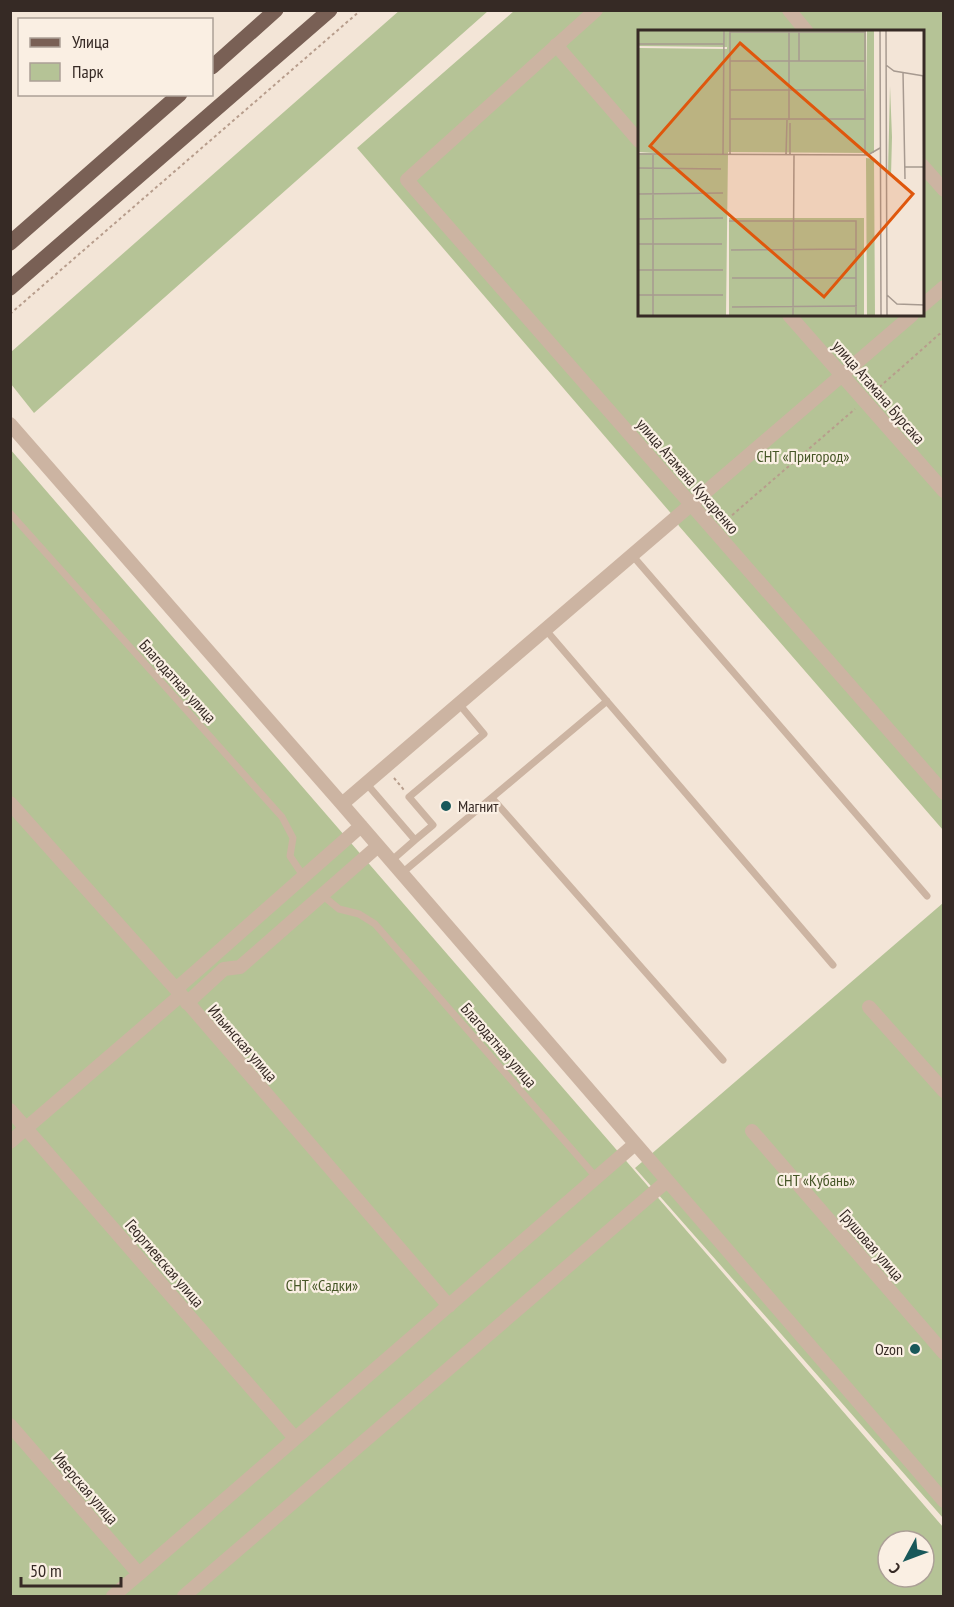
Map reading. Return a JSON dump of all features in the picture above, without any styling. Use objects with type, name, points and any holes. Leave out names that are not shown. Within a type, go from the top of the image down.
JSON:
[{"type":"main road","points":[[213,66],[276,10]]},
{"type":"main road","points":[[10,288],[330,10]]},
{"type":"main road","points":[[10,243],[178,96]]},
{"type":"street","points":[[596,10],[556,45],[638,140]]},
{"type":"street","points":[[789,10],[805,30]]},
{"type":"street","name":"улица Атамана Кухаренко","points":[[556,45],[407,180],[944,793]]},
{"type":"street","points":[[924,167],[944,190]]},
{"type":"street","points":[[10,295],[24,277]]},
{"type":"street","points":[[924,304],[944,287]]},
{"type":"street","name":"улица Атамана Бурсака","points":[[790,316],[944,491]]},
{"type":"street","points":[[342,804],[911,316]]},
{"type":"street","points":[[14,433],[342,804],[944,1502]]},
{"type":"street","name":"Ильинская улица","points":[[10,802],[449,1306]]},
{"type":"street","points":[[10,1142],[181,996],[304,877],[361,826]]},
{"type":"street","points":[[181,996],[225,969],[240,967],[378,846]]},
{"type":"street","points":[[869,1007],[944,1091]]},
{"type":"street","name":"Георгиевская улица","points":[[10,1110],[294,1437]]},
{"type":"street","name":"Грушовая улица","points":[[752,1131],[944,1353]]},
{"type":"street","points":[[113,1596],[635,1144]]},
{"type":"street","points":[[184,1596],[667,1181]]},
{"type":"street","name":"Иверская улица","points":[[10,1425],[138,1574]]},
{"type":"lane","name":"Благодатная улица","points":[[10,513],[282,817],[293,838],[290,856],[304,877]]},
{"type":"lane","points":[[632,555],[927,896]]},
{"type":"lane","points":[[545,629],[833,965]]},
{"type":"lane","points":[[402,873],[606,701]]},
{"type":"lane","points":[[391,861],[433,825],[410,797],[484,734],[459,704]]},
{"type":"lane","points":[[366,783],[415,840]]},
{"type":"lane","points":[[492,798],[723,1060]]},
{"type":"lane","name":"Благодатная улица","points":[[322,895],[339,909],[359,914],[375,924],[597,1177]]},
{"type":"path","points":[[10,314],[361,10]]},
{"type":"path","points":[[714,531],[944,330]]},
{"type":"green space","points":[[400,10],[488,11],[34,413],[11,384],[11,352]]},
{"type":"green space","name":"СНТ «Пригород»","points":[[514,11],[943,11],[943,830],[679,526],[675,518],[357,148]]},
{"type":"green space","name":"СНТ «Садки»","points":[[10,449],[943,1527],[943,1596],[11,1596]]},
{"type":"green space","name":"СНТ «Кубань»","points":[[943,903],[943,1518],[635,1168]]},
{"type":"place","name":"Магнит","points":[[446,806]]},
{"type":"place","name":"Ozon","points":[[915,1349]]}]
